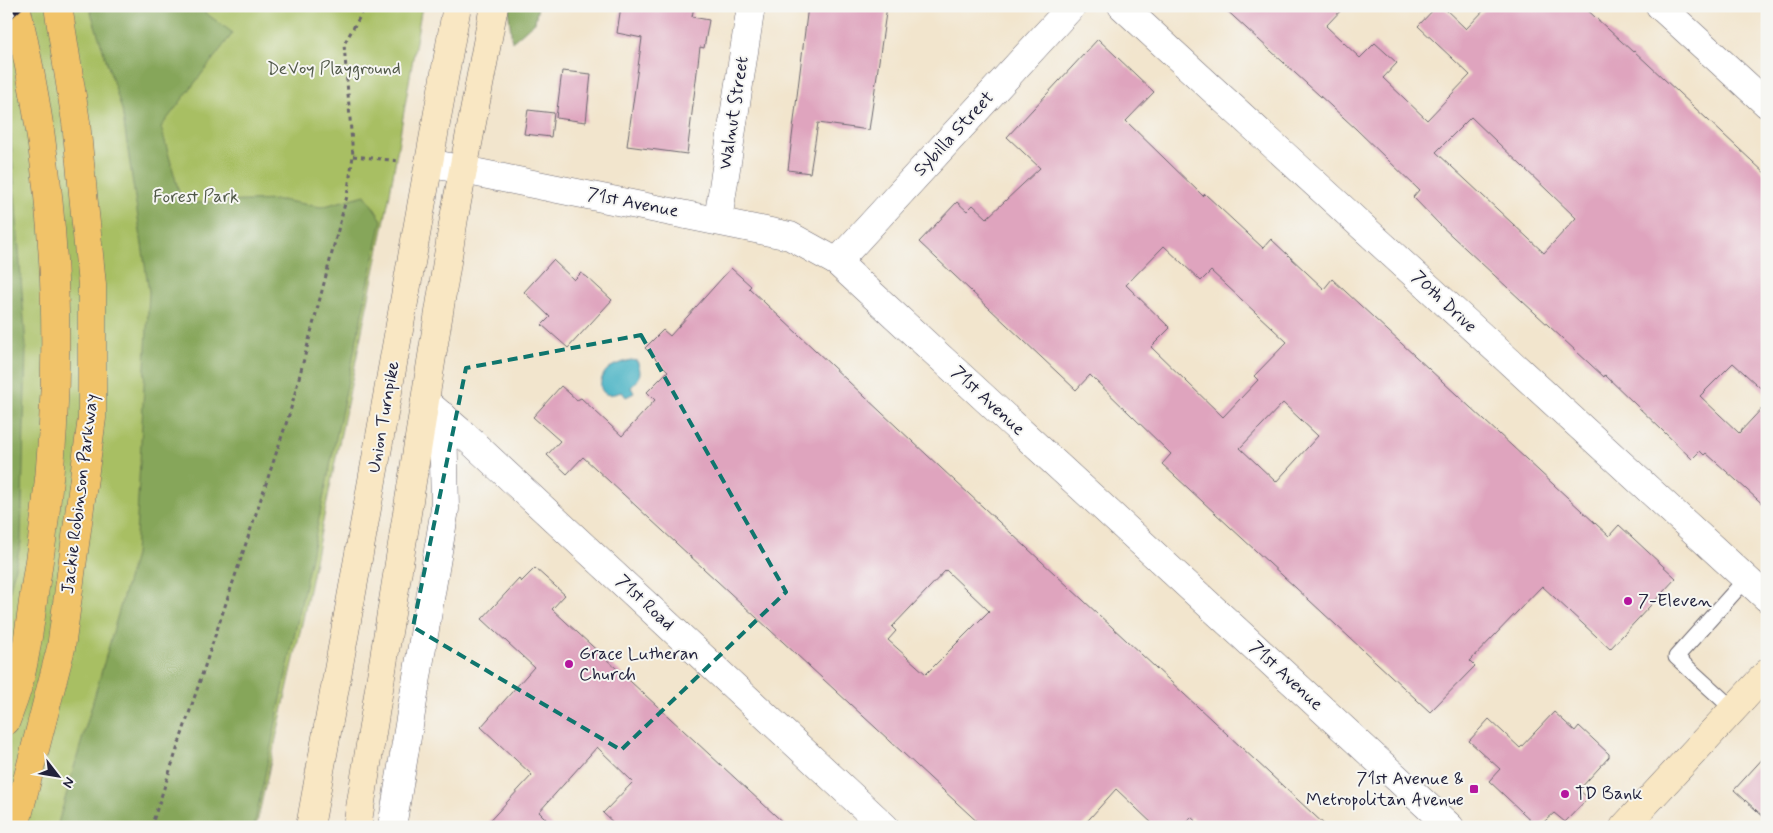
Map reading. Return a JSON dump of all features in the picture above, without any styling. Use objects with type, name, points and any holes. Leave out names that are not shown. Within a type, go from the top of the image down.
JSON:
[{"type":"highway","name":"Jackie Robinson Parkway","points":[[6,721],[21,678],[45,524],[56,397],[55,277],[44,163],[24,41],[16,6]]},
{"type":"highway","name":"Jackie Robinson Parkway","points":[[15,827],[61,648],[92,418],[92,285],[76,122],[58,6]]},
{"type":"main road","name":"Union Turnpike","points":[[310,827],[458,6]]},
{"type":"main road","points":[[357,827],[434,409],[462,170],[494,6]]},
{"type":"main road","points":[[1624,827],[1767,673]]},
{"type":"street","name":"Walnut Street","points":[[718,220],[751,6]]},
{"type":"street","name":"Sybilla Street","points":[[837,262],[1072,6]]},
{"type":"street","name":"70th Drive","points":[[1122,6],[1767,598]]},
{"type":"street","points":[[1660,6],[1767,104]]},
{"type":"street","name":"71st Avenue","points":[[429,163],[790,236],[837,262],[1450,827]]},
{"type":"street","points":[[392,827],[445,509],[434,409]]},
{"type":"street","name":"71st Road","points":[[434,409],[885,827]]},
{"type":"lane","points":[[1733,710],[1676,657],[1746,580]]},
{"type":"path","points":[[151,827],[290,412],[347,196],[353,156],[344,44],[366,6]]},
{"type":"path","points":[[353,156],[401,161]]},
{"type":"highlighted area","points":[[641,335],[786,592],[621,750],[413,627],[466,368]]},
{"type":"green space","name":"Forest Park","points":[[6,6],[422,6],[389,199],[303,619],[256,827],[6,827]]},
{"type":"green space","points":[[89,6],[196,6],[233,33],[161,127],[182,203],[281,200],[321,207],[365,195],[382,220],[254,827],[57,827],[135,555],[149,292],[122,110]]},
{"type":"green space","points":[[510,6],[538,6],[535,22],[512,42],[509,16]]},
{"type":"green space","points":[[6,70],[26,347],[21,542],[6,606]]},
{"type":"water","points":[[631,360],[637,361],[640,369],[639,378],[631,387],[634,393],[626,397],[622,392],[609,395],[603,392],[601,381],[606,371],[616,364]]},
{"type":"building","points":[[621,6],[694,6],[692,17],[709,20],[704,48],[700,47],[687,154],[627,146],[642,38],[617,33]]},
{"type":"building","points":[[808,6],[887,6],[869,130],[818,123],[810,173],[788,170]]},
{"type":"building","points":[[1222,6],[1345,6],[1326,26],[1360,58],[1375,43],[1397,63],[1383,78],[1427,120],[1470,75],[1418,26],[1437,6],[1442,6],[1466,29],[1488,6],[1583,6],[1634,51],[1767,175],[1767,394],[1733,363],[1700,396],[1739,433],[1767,403],[1767,508],[1706,453],[1704,455],[1700,451],[1692,459],[1605,375],[1604,377],[1439,224],[1413,197],[1419,190],[1356,129]],"holes":[[[1471,117],[1576,218],[1544,253],[1436,152]]]},
{"type":"building","points":[[1098,39],[1154,92],[1126,121],[1203,196],[1205,194],[1263,248],[1271,239],[1324,289],[1332,279],[1609,536],[1619,525],[1676,578],[1610,649],[1542,586],[1470,661],[1475,666],[1430,712],[1162,464],[1171,454],[1090,375],[1076,390],[919,242],[957,202],[967,211],[973,205],[987,218],[1040,168],[1007,137]],"holes":[[[1164,246],[1201,281],[1211,271],[1287,342],[1254,376],[1258,380],[1223,417],[1151,347],[1170,328],[1126,285]],[[1283,403],[1318,436],[1276,482],[1240,448]]]},
{"type":"building","points":[[562,71],[591,74],[586,122],[556,118]]},
{"type":"building","points":[[528,110],[554,113],[551,137],[524,134]]},
{"type":"building","points":[[553,260],[574,280],[581,273],[587,277],[612,300],[568,348],[542,325],[550,317],[524,292]]},
{"type":"building","points":[[731,268],[751,286],[749,288],[898,428],[1327,827],[1202,827],[1191,817],[1182,827],[1156,827],[1116,789],[1082,827],[983,827],[583,457],[567,474],[547,455],[560,441],[533,417],[561,386],[577,400],[581,398],[622,436],[655,400],[647,392],[668,371],[645,348],[663,330],[670,336]],"holes":[[[946,570],[989,611],[926,674],[888,640],[896,631],[892,627]]]},
{"type":"building","points":[[535,568],[565,595],[552,609],[788,827],[618,827],[603,813],[633,782],[597,747],[539,812],[554,827],[484,827],[532,775],[481,727],[534,667],[482,619],[519,579],[521,582]]},
{"type":"building","points":[[1554,712],[1575,731],[1579,726],[1609,754],[1609,757],[1579,790],[1588,798],[1565,822],[1554,813],[1538,827],[1489,781],[1500,769],[1469,741],[1489,719],[1520,748]]},
{"type":"building","points":[[1767,754],[1767,820],[1734,790]]},
{"type":"railway","points":[[6,20],[21,6]]},
{"type":"place","name":"7-Eleven","points":[[1628,601]]},
{"type":"place","name":"Grace Lutheran Church","points":[[569,664]]},
{"type":"place","name":"71st Avenue & Metropolitan Avenue","points":[[1474,789]]},
{"type":"place","name":"TD Bank","points":[[1565,794]]},
{"type":"park label","name":"DeVoy Playground","points":[[334,69]]}]
